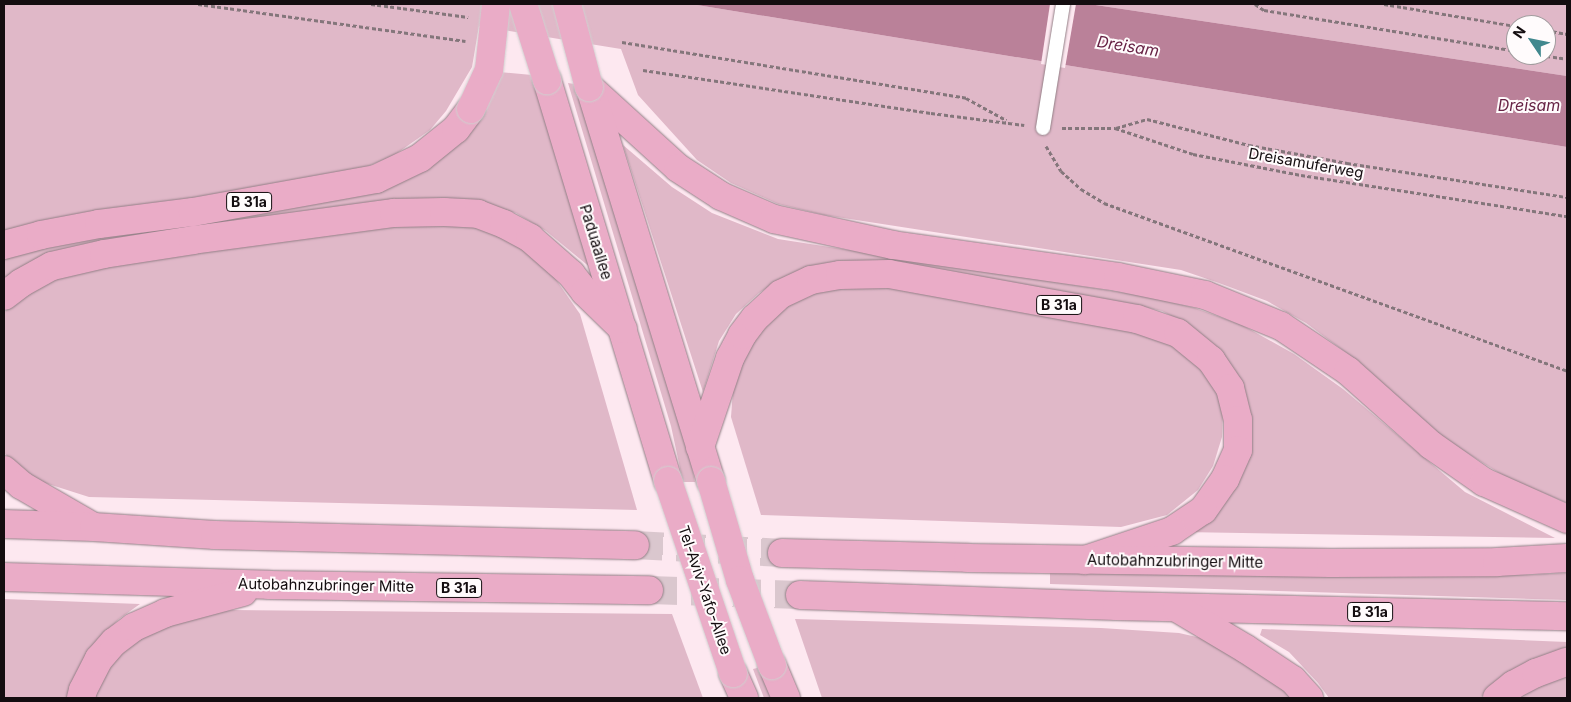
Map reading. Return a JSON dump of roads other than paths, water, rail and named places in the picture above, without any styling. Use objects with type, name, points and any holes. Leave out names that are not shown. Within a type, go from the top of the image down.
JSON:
[{"type":"highway","name":"B 31a","points":[[4,245],[41,235],[99,224],[203,210],[376,178],[420,158],[456,129],[471,109],[489,70],[496,4]]},
{"type":"highway","name":"Paduaallee","points":[[523,4],[668,481]]},
{"type":"highway","points":[[567,4],[589,87],[682,382],[740,580],[786,698]]},
{"type":"highway","points":[[589,87],[678,168],[721,196],[774,219],[893,244],[1118,277],[1205,295],[1281,326],[1348,371],[1431,445],[1484,482],[1567,520]]},
{"type":"highway","points":[[4,296],[21,283],[52,266],[104,254],[192,240],[394,213],[444,212],[478,214],[504,224],[530,238],[571,274],[585,292],[623,329]]},
{"type":"highway","name":"B 31a","points":[[700,447],[730,358],[742,335],[755,318],[781,294],[811,280],[840,275],[889,274],[1137,319],[1178,333],[1211,360],[1230,388],[1238,420],[1238,450],[1225,479],[1203,510],[1172,531],[1085,560]]},
{"type":"highway","points":[[4,470],[21,485],[94,527]]},
{"type":"highway","name":"Tel-Aviv-Yafo-Allee","points":[[668,481],[733,673],[744,698]]},
{"type":"highway","points":[[4,524],[94,527],[215,535],[635,545]]},
{"type":"highway","name":"Autobahnzubringer Mitte","points":[[782,553],[1330,564],[1497,562],[1567,558]]},
{"type":"highway","name":"Autobahnzubringer Mitte","points":[[4,577],[269,585],[649,590]]},
{"type":"highway","name":"B 31a","points":[[81,698],[83,690],[99,660],[114,642],[134,627],[165,614],[269,585]]},
{"type":"highway","name":"B 31a","points":[[800,595],[1567,616]]},
{"type":"highway","points":[[1173,606],[1246,649],[1293,680],[1309,698]]},
{"type":"highway","points":[[1497,698],[1513,685],[1536,673],[1567,662]]},
{"type":"lane","points":[[1043,128],[1063,4]]},
{"type":"water","name":"Dreisam","points":[[691,4],[1089,4],[1567,76],[1567,147]]},
{"type":"tunnel","points":[[635,545],[782,553]]},
{"type":"tunnel","points":[[649,590],[800,595]]}]
